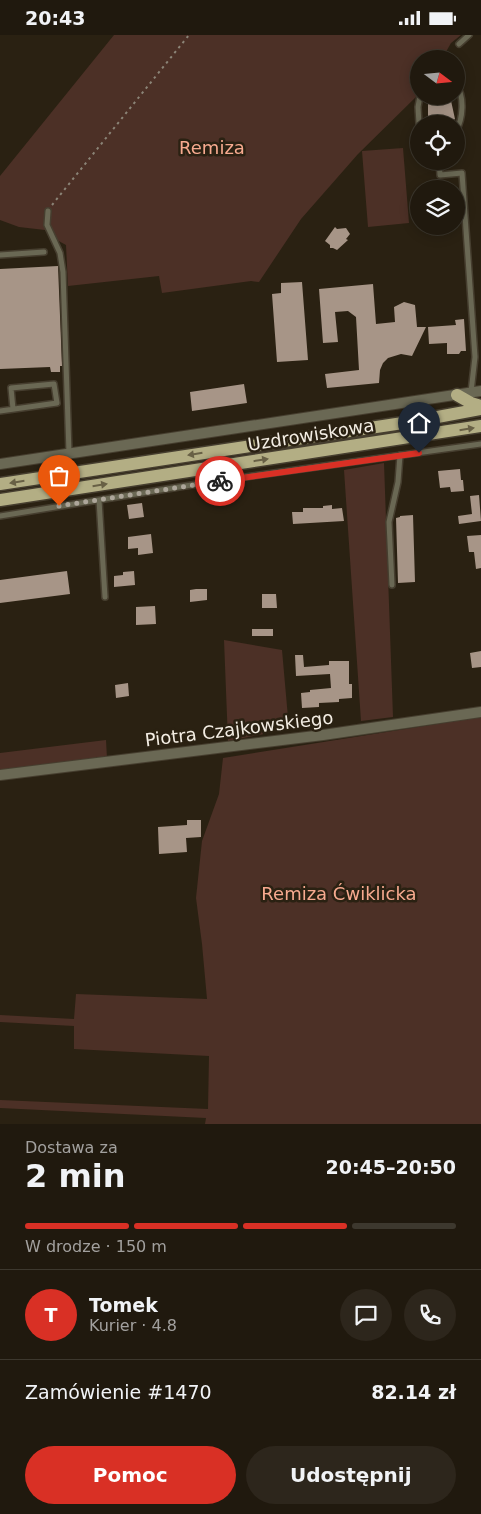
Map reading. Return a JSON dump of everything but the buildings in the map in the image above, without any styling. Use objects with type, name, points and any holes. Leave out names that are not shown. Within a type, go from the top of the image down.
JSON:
[{"type":"main road","points":[[457,395],[481,408]]},
{"type":"main road","name":"Uzdrowiskowa","points":[[0,484],[416,421],[481,408]]},
{"type":"main road","name":"Uzdrowiskowa","points":[[0,500],[481,426]]},
{"type":"street","points":[[0,465],[476,392]]},
{"type":"street","name":"Piotra Czajkowskiego","points":[[0,775],[323,735],[481,712]]},
{"type":"lane","points":[[459,44],[469,35]]},
{"type":"lane","points":[[440,170],[440,175],[462,173],[476,392]]},
{"type":"lane","points":[[48,211],[47,225],[60,253],[63,272],[69,454]]},
{"type":"lane","points":[[0,255],[44,252]]},
{"type":"lane","points":[[0,411],[57,403],[54,384],[11,388],[13,409]]},
{"type":"lane","points":[[0,516],[481,444]]},
{"type":"lane","points":[[392,585],[389,522],[398,482],[400,455]]},
{"type":"lane","points":[[99,500],[104,597]]},
{"type":"path","points":[[48,211],[189,35]]},
{"type":"green space","name":"Remiza","points":[[114,35],[461,35],[451,43],[447,50],[410,50],[410,103],[358,154],[301,219],[259,282],[251,281],[162,293],[159,276],[68,286],[66,245],[55,239],[45,230],[19,227],[0,220],[0,176]]},
{"type":"green space","points":[[403,148],[409,223],[368,227],[362,151]]},
{"type":"green space","points":[[384,463],[393,717],[361,721],[344,470]]},
{"type":"green space","points":[[224,640],[282,650],[289,729],[228,741]]},
{"type":"green space","name":"Remiza Ćwiklicka","points":[[481,717],[481,1124],[205,1124],[206,1118],[0,1108],[0,1100],[208,1109],[209,1056],[74,1049],[74,1026],[0,1022],[0,1015],[74,1019],[76,994],[207,999],[196,898],[202,841],[219,794],[223,758]]},
{"type":"green space","points":[[106,740],[107,759],[0,772],[0,753]]},
{"type":"way so far","points":[[59,506],[220,481]]},
{"type":"route","points":[[220,481],[419,453]]}]
